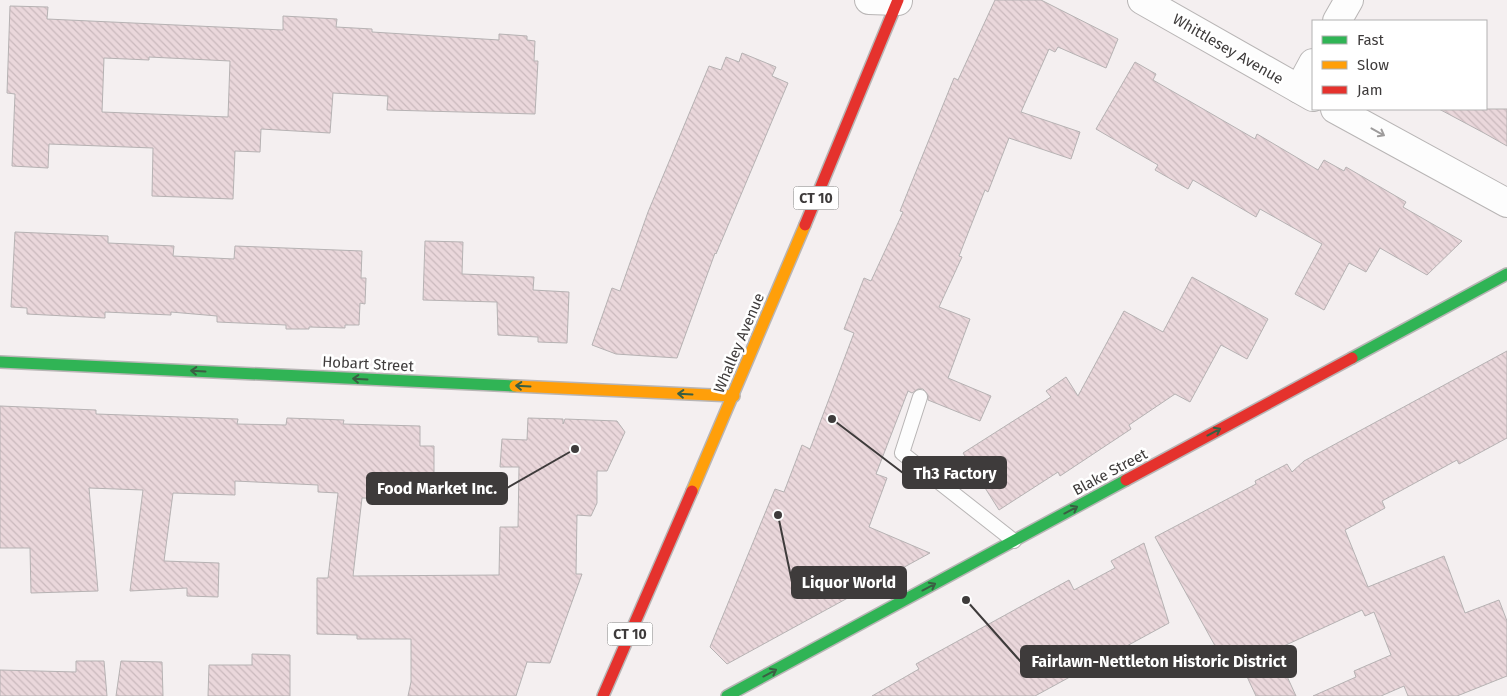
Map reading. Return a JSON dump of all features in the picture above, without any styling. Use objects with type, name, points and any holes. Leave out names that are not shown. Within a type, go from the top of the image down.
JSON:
[{"type":"street","points":[[869,0],[898,0]]},
{"type":"street","name":"Whalley Avenue","points":[[603,696],[734,396],[898,0]]},
{"type":"street","name":"Whittlesey Avenue","points":[[1142,0],[1306,93]]},
{"type":"street","points":[[1338,20],[1349,0]]},
{"type":"street","points":[[1306,93],[1312,67]]},
{"type":"street","points":[[1337,110],[1507,203]]},
{"type":"street","name":"Blake Street","points":[[727,696],[1507,274]]},
{"type":"street","name":"Hobart Street","points":[[0,362],[734,396]]},
{"type":"lane","points":[[920,397],[902,453],[1014,541]]},
{"type":"building","points":[[995,0],[1041,0],[1118,39],[1106,68],[1058,47],[1055,52],[1049,49],[1021,112],[1080,132],[1071,159],[1009,138],[988,192],[985,190],[959,256],[962,257],[939,307],[970,319],[948,378],[991,396],[980,421],[928,400],[928,395],[923,389],[918,389],[912,393],[908,391],[876,474],[887,478],[869,527],[930,553],[727,664],[710,647],[775,489],[784,492],[802,445],[810,449],[854,333],[844,329],[864,278],[871,281],[903,212],[900,211],[954,78],[958,80]]},
{"type":"building","points":[[10,6],[48,7],[47,19],[283,30],[283,16],[337,19],[336,27],[372,29],[372,32],[499,40],[499,34],[527,36],[527,40],[535,41],[534,61],[538,61],[535,114],[387,110],[388,96],[333,93],[330,133],[261,129],[260,152],[235,151],[233,199],[152,196],[153,148],[49,144],[48,168],[12,166],[15,94],[7,93]],"holes":[[[149,57],[230,61],[228,117],[102,112],[104,58],[149,60]]]},
{"type":"building","points":[[742,53],[776,67],[772,76],[788,83],[715,253],[677,358],[616,354],[592,345],[612,288],[620,291],[648,212],[709,66],[721,70],[726,57],[739,62]]},
{"type":"building","points":[[1135,62],[1156,74],[1153,80],[1255,139],[1257,134],[1318,170],[1324,160],[1344,171],[1346,167],[1406,202],[1403,207],[1462,241],[1427,275],[1380,248],[1366,272],[1349,263],[1324,310],[1295,294],[1322,244],[1260,209],[1256,217],[1193,180],[1188,189],[1155,170],[1158,165],[1096,129]]},
{"type":"building","points":[[1507,109],[1507,146],[1441,110]]},
{"type":"building","points":[[15,232],[108,236],[108,243],[174,246],[173,256],[234,259],[235,246],[362,251],[361,278],[366,278],[365,304],[360,303],[359,325],[345,325],[345,328],[309,327],[309,329],[286,329],[286,325],[217,322],[217,316],[171,312],[171,315],[105,312],[105,318],[27,314],[27,308],[11,307]]},
{"type":"building","points":[[425,241],[463,242],[462,274],[534,277],[533,290],[569,292],[567,343],[538,342],[538,337],[498,335],[497,302],[423,300]]},
{"type":"building","points":[[1192,277],[1268,319],[1247,359],[1221,345],[1190,402],[1175,394],[1129,425],[1131,429],[1060,476],[1058,472],[999,510],[963,453],[1051,397],[1046,391],[1066,377],[1078,396],[1124,311],[1163,332]]},
{"type":"building","points":[[1507,351],[1507,438],[1459,464],[1457,460],[1382,501],[1385,508],[1345,530],[1368,587],[1444,556],[1465,613],[1499,600],[1507,621],[1507,676],[1457,696],[1408,696],[1404,686],[1381,696],[1313,696],[1356,677],[1354,671],[1391,655],[1374,612],[1365,616],[1362,610],[1275,650],[1296,696],[1256,696],[1242,666],[1230,673],[1155,537],[1256,484],[1255,481],[1287,464],[1292,472],[1304,461]]},
{"type":"building","points":[[0,406],[96,410],[96,414],[238,419],[237,424],[286,425],[287,418],[344,420],[343,424],[420,426],[420,446],[434,446],[434,499],[362,498],[353,576],[499,575],[500,527],[518,527],[519,467],[500,467],[502,439],[527,440],[528,418],[563,419],[563,424],[565,419],[617,421],[625,432],[607,471],[597,471],[597,503],[591,516],[577,515],[576,574],[582,574],[550,663],[527,662],[516,696],[408,696],[411,682],[411,639],[357,639],[357,635],[317,634],[317,578],[328,578],[338,493],[318,492],[318,485],[235,481],[235,495],[173,493],[164,561],[219,563],[218,597],[187,596],[187,588],[130,591],[143,490],[89,488],[98,591],[31,593],[30,548],[0,548]]},
{"type":"building","points":[[1144,543],[1169,623],[1035,696],[872,696],[919,669],[916,664],[1069,580],[1074,590],[1115,568],[1111,561]]},
{"type":"building","points":[[252,654],[290,655],[290,696],[208,696],[209,665],[252,665]]},
{"type":"building","points":[[76,661],[104,661],[107,696],[0,696],[0,670],[76,672]]},
{"type":"building","points":[[121,661],[162,662],[163,696],[116,696]]},
{"type":"traffic: fast","points":[[1352,358],[1507,274]]},
{"type":"traffic: fast","points":[[0,362],[515,386]]},
{"type":"traffic: fast","points":[[727,696],[1126,480]]},
{"type":"traffic: slow","points":[[692,491],[805,225]]},
{"type":"traffic: slow","points":[[515,386],[734,396]]},
{"type":"traffic: jam","points":[[805,225],[898,0]]},
{"type":"traffic: jam","points":[[1126,480],[1352,358]]},
{"type":"traffic: jam","points":[[603,696],[692,491]]},
{"type":"place","name":"Th3 Factory","points":[[832,419]]},
{"type":"place","name":"Food Market Inc.","points":[[575,449]]},
{"type":"place","name":"Liquor World","points":[[778,515]]},
{"type":"place","name":"Fairlawn-Nettleton Historic District","points":[[966,600]]}]
